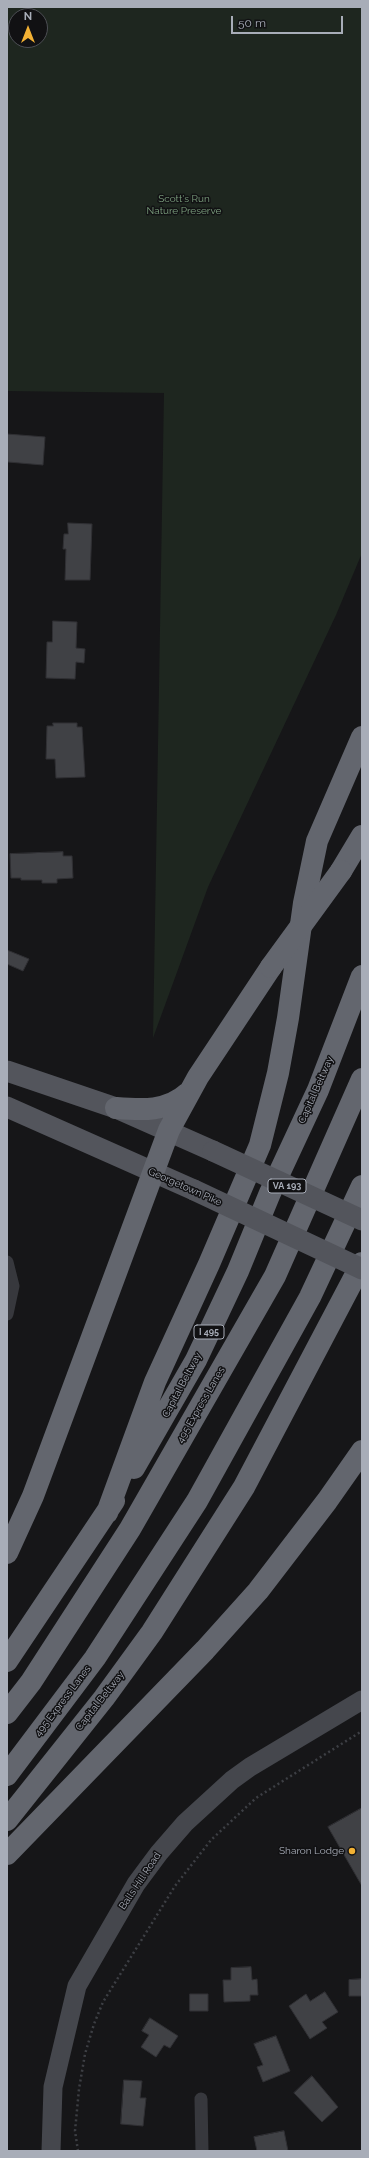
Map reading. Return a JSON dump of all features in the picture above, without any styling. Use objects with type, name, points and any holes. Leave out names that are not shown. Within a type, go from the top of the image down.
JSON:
[{"type":"highway","points":[[107,1513],[155,1382],[209,1264],[260,1146],[278,1073],[288,1018],[304,903],[317,841],[362,737]]},
{"type":"highway","points":[[7,1553],[33,1496],[168,1130],[190,1090],[271,967],[341,871],[362,836]]},
{"type":"highway","name":"Capital Beltway","points":[[7,1661],[107,1513],[196,1360],[238,1271],[270,1193],[318,1090],[362,976]]},
{"type":"highway","name":"495 Express Lanes","points":[[7,1713],[31,1682],[130,1529],[275,1276],[362,1079]]},
{"type":"highway","points":[[116,1108],[141,1110],[163,1107],[178,1101],[190,1090]]},
{"type":"highway","name":"495 Express Lanes","points":[[7,1776],[95,1658],[197,1501],[310,1297],[362,1186]]},
{"type":"highway","name":"Capital Beltway","points":[[7,1820],[104,1698],[152,1632],[244,1488],[362,1263]]},
{"type":"highway","points":[[7,1854],[205,1650],[258,1591],[327,1501],[362,1451]]},
{"type":"main road","name":"VA 193","points":[[7,1071],[116,1108],[168,1130],[362,1220]]},
{"type":"main road","name":"Georgetown Pike","points":[[7,1107],[194,1190],[362,1269]]},
{"type":"street","points":[[7,1262],[13,1286],[7,1314]]},
{"type":"street","name":"Balls Hill Road","points":[[51,2151],[53,2087],[77,1986],[136,1884],[159,1853],[185,1823],[232,1780],[250,1767],[362,1700]]},
{"type":"street","points":[[201,2099],[202,2151]]},
{"type":"path","points":[[78,2151],[75,2131],[79,2089],[85,2054],[94,2024],[103,2002],[175,1886],[211,1840],[256,1798],[362,1731]]},
{"type":"green space","name":"Scott's Run Nature Preserve","points":[[7,7],[362,7],[362,553],[336,615],[208,887],[153,1038],[164,393],[7,391]]},
{"type":"building","points":[[7,434],[45,437],[43,465],[8,462]]},
{"type":"building","points":[[68,523],[92,524],[90,580],[65,580],[66,549],[63,549],[64,534],[68,534]]},
{"type":"building","points":[[53,621],[77,622],[76,648],[85,649],[84,663],[76,662],[75,679],[46,678],[47,642],[52,642]]},
{"type":"building","points":[[53,723],[77,723],[77,727],[82,727],[85,777],[56,778],[55,759],[46,759],[47,726],[53,726]]},
{"type":"building","points":[[63,852],[63,856],[72,856],[73,878],[57,879],[57,883],[42,883],[42,880],[21,880],[21,878],[11,878],[10,854]]},
{"type":"building","points":[[7,950],[29,959],[23,971],[7,964]]},
{"type":"building","name":"Sharon Lodge","points":[[362,1808],[362,1886],[328,1827]]},
{"type":"building","points":[[251,1967],[252,1980],[257,1979],[258,1995],[250,1995],[250,2001],[224,2002],[223,1980],[231,1980],[231,1968]]},
{"type":"building","points":[[362,1979],[362,1996],[349,1996],[349,1980]]},
{"type":"building","points":[[325,1992],[338,2012],[322,2022],[327,2028],[310,2039],[289,2006],[306,1994],[310,2001]]},
{"type":"building","points":[[190,1994],[208,1994],[208,2011],[190,2011]]},
{"type":"building","points":[[150,2018],[178,2036],[170,2048],[164,2045],[156,2057],[141,2047],[149,2035],[142,2031]]},
{"type":"building","points":[[276,2036],[290,2071],[263,2082],[257,2067],[263,2065],[254,2044]]},
{"type":"building","points":[[312,2076],[338,2107],[322,2122],[294,2093]]},
{"type":"building","points":[[124,2080],[142,2081],[140,2098],[146,2098],[143,2126],[121,2124]]},
{"type":"building","points":[[284,2131],[288,2151],[257,2151],[254,2137]]},
{"type":"place","name":"Sharon Lodge","points":[[352,1851]]}]
